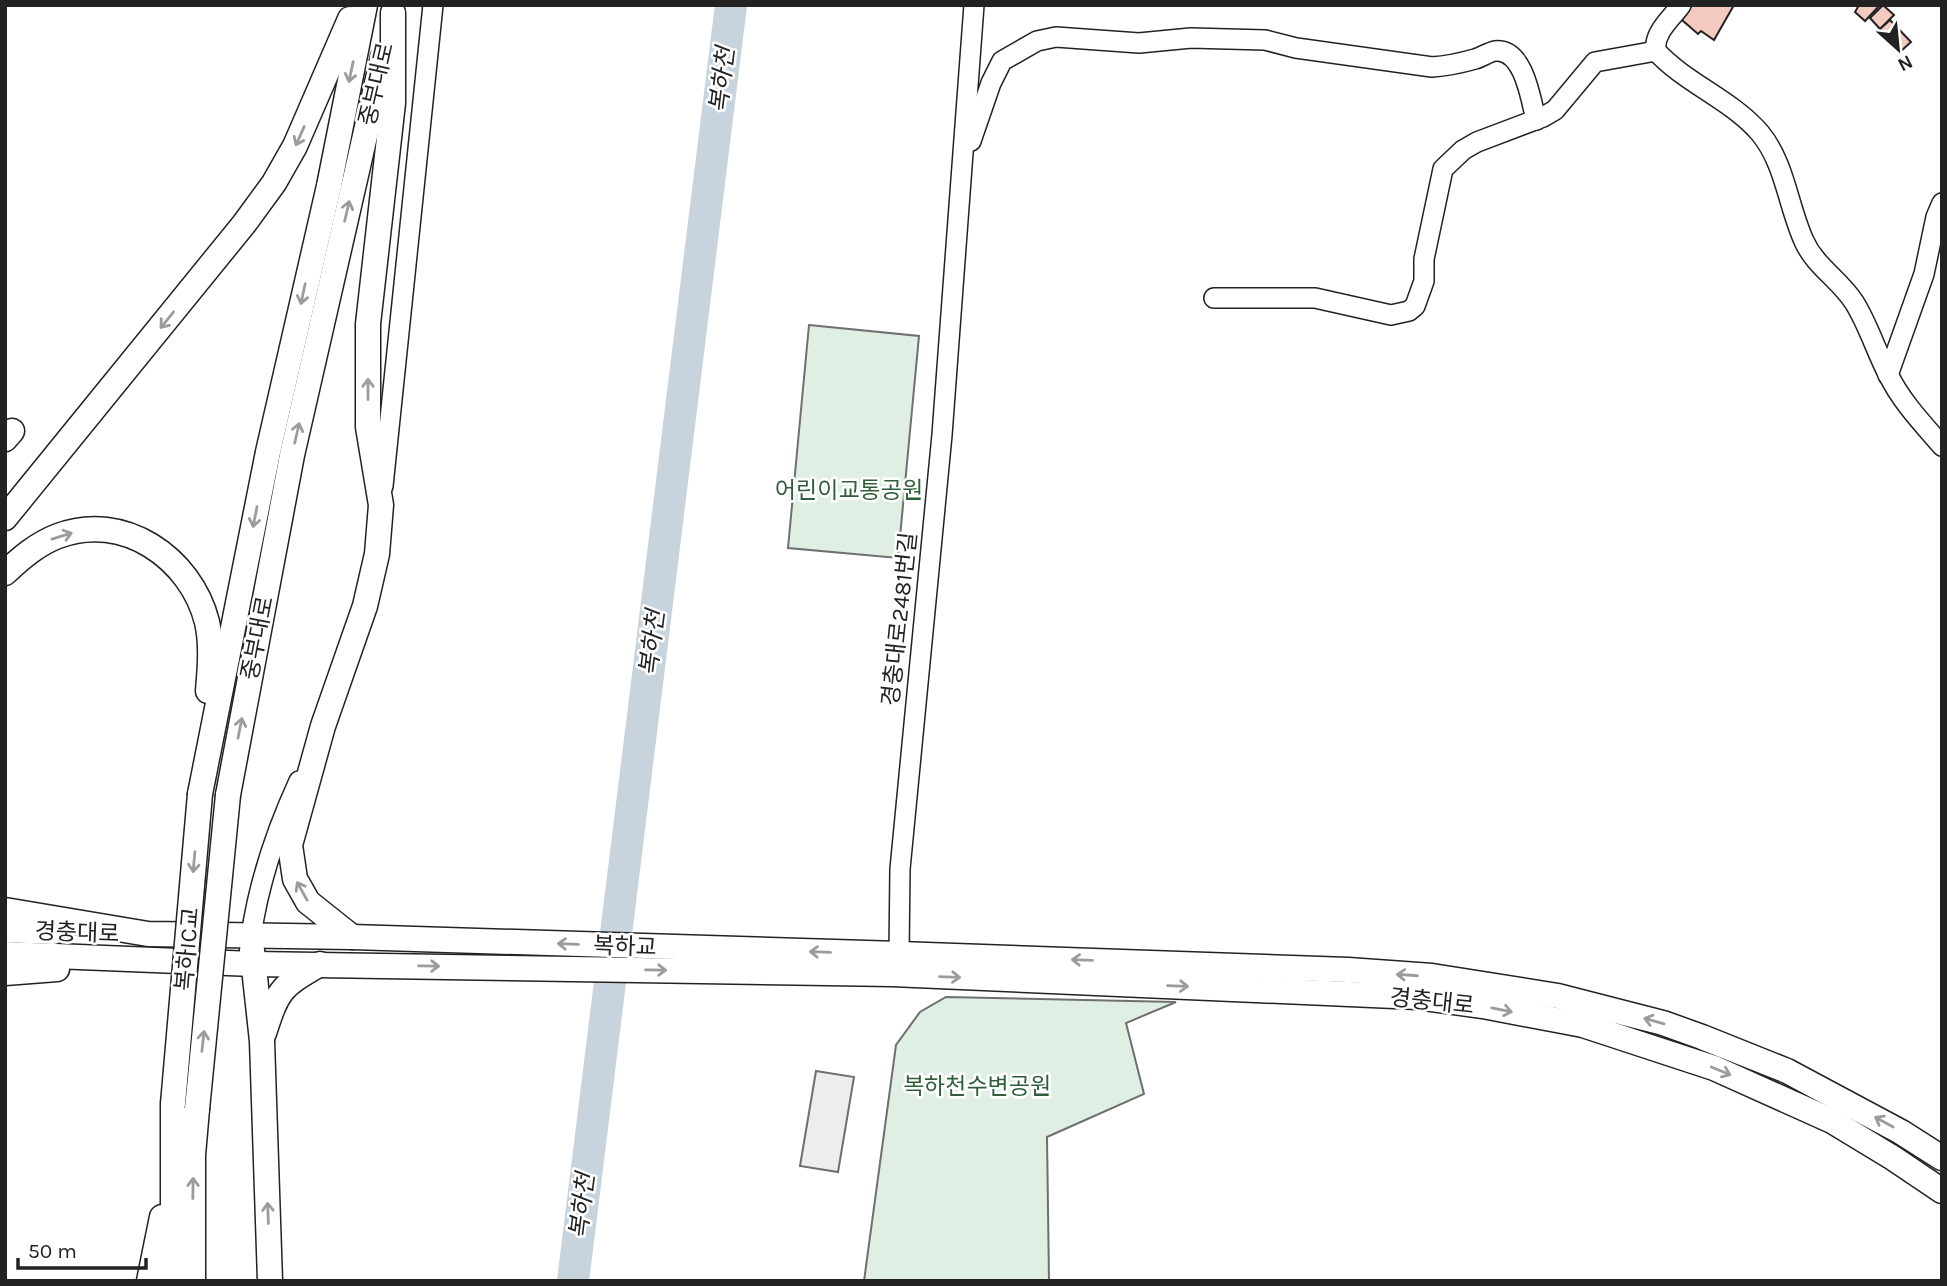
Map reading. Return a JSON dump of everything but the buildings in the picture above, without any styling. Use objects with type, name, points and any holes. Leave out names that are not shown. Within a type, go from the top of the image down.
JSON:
[{"type":"main road","points":[[5,518],[244,224],[274,183],[295,146],[343,39],[355,5]]},
{"type":"main road","name":"중부대로","points":[[200,794],[268,452],[329,186],[365,5]]},
{"type":"main road","points":[[357,937],[308,902],[295,878],[290,845],[323,726],[365,606],[377,554],[381,505],[368,427],[368,324],[393,103],[393,9]]},
{"type":"main road","name":"중부대로","points":[[173,1281],[171,1168],[185,1107],[228,795],[292,455],[393,9]]},
{"type":"main road","points":[[5,572],[41,544],[60,535],[83,531],[133,535],[152,544],[171,561],[199,600],[210,641],[200,794]]},
{"type":"main road","name":"복하IC교","points":[[185,1107],[200,794]]},
{"type":"main road","points":[[5,910],[148,934]]},
{"type":"main road","name":"경충대로","points":[[5,930],[148,934]]},
{"type":"main road","name":"복하교","points":[[148,934],[357,937],[890,961]]},
{"type":"main road","points":[[251,936],[262,1041],[271,1281]]},
{"type":"main road","points":[[5,954],[148,960]]},
{"type":"main road","points":[[5,974],[148,960]]},
{"type":"main road","name":"복하교","points":[[148,960],[360,965],[890,961]]},
{"type":"main road","name":"경충대로","points":[[890,961],[1348,970],[1432,976],[1558,996],[1662,1023],[1787,1071],[1891,1126],[1942,1158]]},
{"type":"main road","name":"경충대로","points":[[890,961],[1417,997],[1483,1006],[1583,1025],[1714,1068],[1769,1092],[1832,1122],[1942,1191]]},
{"type":"main road","points":[[262,1041],[275,999],[290,982],[320,964]]},
{"type":"main road","name":"중부대로","points":[[185,1107],[193,1168],[193,1281]]},
{"type":"main road","points":[[149,1281],[171,1168]]},
{"type":"street","points":[[381,505],[433,5]]},
{"type":"street","name":"경충대로2481번길","points":[[890,961],[941,448],[974,5]]},
{"type":"street","points":[[1656,51],[1658,34],[1681,5]]},
{"type":"street","name":"경충대로2481번길","points":[[964,163],[1002,61],[1037,41],[1056,37],[1139,43],[1191,38],[1265,40],[1296,48],[1432,67],[1451,65],[1494,51],[1504,52],[1512,56],[1526,78],[1536,120]]},
{"type":"street","points":[[1214,298],[1315,298],[1391,315],[1409,311],[1415,306],[1424,281],[1424,259],[1443,169],[1476,142],[1536,120],[1555,110],[1595,62],[1656,51],[1742,115],[1761,134],[1777,161],[1804,242],[1820,265],[1842,285],[1856,304],[1888,375],[1903,401],[1942,446]]},
{"type":"street","points":[[1888,375],[1924,274],[1936,217],[1942,203]]},
{"type":"street","points":[[251,936],[264,869],[276,831],[323,726]]},
{"type":"green space","name":"어린이교통공원","points":[[809,325],[919,336],[898,558],[788,548]]},
{"type":"green space","name":"복하천수변공원","points":[[946,997],[1176,1002],[1126,1023],[1144,1094],[1047,1137],[1049,1281],[864,1281],[896,1045],[920,1012]]},
{"type":"shaded area","points":[[816,1071],[854,1077],[838,1172],[800,1166]]},
{"type":"waterway","name":"복하천","points":[[573,1281],[731,5]]}]
